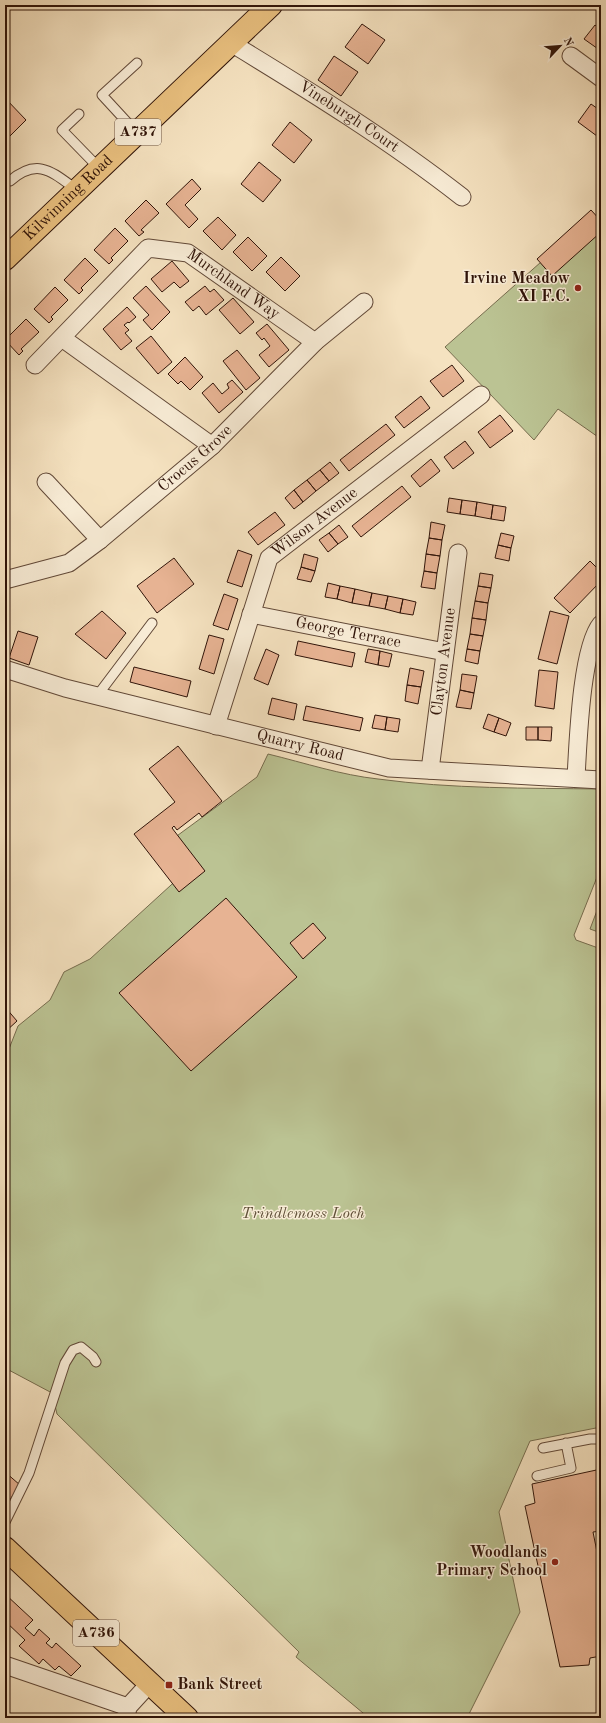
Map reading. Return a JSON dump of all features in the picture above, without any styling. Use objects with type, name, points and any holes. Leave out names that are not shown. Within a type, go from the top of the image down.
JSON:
[{"type":"main road","name":"Kilwinning Road","points":[[5,258],[271,5]]},
{"type":"main road","points":[[5,237],[32,233]]},
{"type":"main road","name":"A736","points":[[5,1548],[187,1718]]},
{"type":"street","name":"Vineburgh Court","points":[[232,43],[319,96],[436,177],[462,197]]},
{"type":"street","points":[[571,56],[601,78]]},
{"type":"street","name":"Murchland Way","points":[[35,365],[148,248],[188,253],[316,342]]},
{"type":"street","name":"Crocus Grove","points":[[5,580],[69,563],[100,540],[212,446],[316,342],[364,302]]},
{"type":"street","points":[[62,338],[212,446]]},
{"type":"street","name":"Wilson Avenue","points":[[216,726],[269,558],[482,395]]},
{"type":"street","points":[[46,482],[100,540]]},
{"type":"street","name":"Clayton Avenue","points":[[430,770],[458,553]]},
{"type":"street","name":"George Terrace","points":[[251,614],[446,652]]},
{"type":"street","points":[[576,778],[582,692],[593,637],[601,624]]},
{"type":"street","name":"Quarry Road","points":[[5,669],[97,696],[389,768],[601,780]]},
{"type":"street","points":[[5,1665],[127,1713],[150,1684]]},
{"type":"lane","points":[[137,63],[102,95],[137,133]]},
{"type":"lane","points":[[79,114],[62,130],[100,169]]},
{"type":"lane","points":[[10,181],[19,173],[34,168],[53,173],[77,190]]},
{"type":"lane","points":[[97,696],[152,623]]},
{"type":"lane","points":[[5,1522],[29,1473],[65,1363],[73,1350],[81,1347],[93,1357],[96,1362]]},
{"type":"lane","points":[[543,1448],[590,1439],[601,1439]]},
{"type":"lane","points":[[537,1476],[571,1468],[566,1443]]},
{"type":"green space","points":[[601,212],[601,439],[558,409],[534,440],[445,347],[541,262]]},
{"type":"green space","name":"Trindlemoss Loch","points":[[268,754],[350,775],[434,785],[601,789],[601,867],[574,935],[576,940],[601,949],[601,1427],[530,1441],[499,1512],[520,1612],[467,1718],[369,1718],[296,1657],[299,1652],[57,1414],[52,1393],[5,1368],[5,1059],[18,1026],[50,1000],[64,972],[90,959],[182,875],[170,841],[257,777]]},
{"type":"green space","points":[[601,900],[601,933],[590,929]]},
{"type":"building","points":[[362,24],[385,40],[368,64],[345,47]]},
{"type":"building","points":[[595,25],[601,30],[601,51],[584,39]]},
{"type":"building","points":[[334,56],[358,72],[341,96],[318,80]]},
{"type":"building","points":[[5,98],[26,120],[5,141]]},
{"type":"building","points":[[591,104],[601,111],[601,139],[578,122]]},
{"type":"building","points":[[290,122],[312,140],[294,163],[272,145]]},
{"type":"building","points":[[259,162],[281,180],[263,202],[241,184]]},
{"type":"building","points":[[192,179],[201,189],[185,205],[198,219],[189,228],[166,204]]},
{"type":"building","points":[[146,200],[159,213],[141,230],[144,232],[139,236],[125,221]]},
{"type":"building","points":[[591,210],[601,221],[601,232],[552,276],[537,259]]},
{"type":"building","points":[[218,217],[236,235],[222,250],[203,231]]},
{"type":"building","points":[[115,228],[128,241],[111,258],[113,260],[109,264],[94,250]]},
{"type":"building","points":[[248,237],[267,256],[252,271],[233,252]]},
{"type":"building","points":[[281,257],[300,276],[285,291],[266,272]]},
{"type":"building","points":[[85,258],[98,271],[81,288],[83,290],[79,294],[64,280]]},
{"type":"building","points":[[172,261],[189,281],[180,288],[174,282],[162,292],[151,279]]},
{"type":"building","points":[[146,286],[170,312],[152,330],[143,320],[149,315],[133,298]]},
{"type":"building","points":[[205,286],[210,292],[214,289],[224,300],[206,315],[199,306],[193,311],[185,302]]},
{"type":"building","points":[[55,287],[68,300],[51,317],[53,319],[49,323],[34,309]]},
{"type":"building","points":[[233,298],[254,322],[240,334],[219,310]]},
{"type":"building","points":[[127,307],[136,317],[124,325],[129,330],[125,333],[132,341],[121,350],[103,329]]},
{"type":"building","points":[[26,319],[39,332],[21,349],[23,351],[19,355],[5,340]]},
{"type":"building","points":[[267,324],[289,350],[269,367],[259,355],[270,346],[264,338],[262,340],[256,333]]},
{"type":"building","points":[[151,336],[172,362],[158,374],[136,348]]},
{"type":"building","points":[[237,350],[260,378],[246,390],[223,361]]},
{"type":"building","points":[[185,357],[203,377],[190,390],[181,381],[178,384],[168,374]]},
{"type":"building","points":[[452,365],[464,381],[443,397],[430,381]]},
{"type":"building","points":[[232,380],[243,392],[219,413],[202,393],[213,383],[222,394],[229,388],[227,384]]},
{"type":"building","points":[[421,396],[430,408],[404,428],[395,417]]},
{"type":"building","points":[[500,415],[513,431],[490,448],[478,432]]},
{"type":"building","points":[[386,424],[395,435],[349,471],[340,460]]},
{"type":"building","points":[[465,441],[474,453],[453,469],[444,457]]},
{"type":"building","points":[[431,459],[440,471],[420,487],[411,476]]},
{"type":"building","points":[[330,462],[339,473],[329,481],[320,470]]},
{"type":"building","points":[[320,470],[329,481],[316,491],[307,480]]},
{"type":"building","points":[[307,480],[316,491],[303,502],[294,490]]},
{"type":"building","points":[[402,486],[411,497],[361,537],[352,526]]},
{"type":"building","points":[[294,490],[303,502],[294,509],[285,498]]},
{"type":"building","points":[[449,498],[462,500],[460,514],[447,512]]},
{"type":"building","points":[[462,500],[477,502],[475,516],[460,514]]},
{"type":"building","points":[[477,502],[493,505],[491,519],[475,516]]},
{"type":"building","points":[[493,505],[506,507],[504,521],[491,519]]},
{"type":"building","points":[[275,512],[285,525],[258,545],[248,532]]},
{"type":"building","points":[[431,522],[445,525],[442,540],[429,538]]},
{"type":"building","points":[[339,525],[348,537],[338,544],[329,533]]},
{"type":"building","points":[[329,533],[338,544],[328,552],[319,540]]},
{"type":"building","points":[[501,533],[514,536],[511,548],[498,545]]},
{"type":"building","points":[[429,538],[442,540],[440,556],[426,554]]},
{"type":"building","points":[[498,545],[511,548],[509,561],[495,558]]},
{"type":"building","points":[[238,550],[252,555],[242,587],[227,582]]},
{"type":"building","points":[[304,554],[318,558],[315,571],[301,567]]},
{"type":"building","points":[[426,554],[440,556],[437,573],[424,571]]},
{"type":"building","points":[[174,558],[194,584],[157,613],[137,586]]},
{"type":"building","points":[[590,561],[601,572],[601,581],[570,613],[554,598]]},
{"type":"building","points":[[301,567],[315,571],[311,582],[297,579]]},
{"type":"building","points":[[424,571],[437,573],[435,589],[421,587]]},
{"type":"building","points":[[480,573],[493,575],[491,588],[478,586]]},
{"type":"building","points":[[328,583],[340,586],[337,599],[325,597]]},
{"type":"building","points":[[340,586],[355,589],[352,603],[337,599]]},
{"type":"building","points":[[478,586],[491,588],[488,603],[475,601]]},
{"type":"building","points":[[355,589],[372,593],[369,606],[352,603]]},
{"type":"building","points":[[372,593],[388,596],[385,609],[369,606]]},
{"type":"building","points":[[224,594],[238,599],[228,630],[213,625]]},
{"type":"building","points":[[388,596],[403,599],[400,613],[385,609]]},
{"type":"building","points":[[403,599],[416,602],[413,615],[400,613]]},
{"type":"building","points":[[475,601],[488,603],[486,620],[472,618]]},
{"type":"building","points":[[102,611],[126,633],[106,659],[75,634]]},
{"type":"building","points":[[550,611],[569,616],[557,664],[538,659]]},
{"type":"building","points":[[472,618],[486,620],[483,636],[470,634]]},
{"type":"building","points":[[18,631],[38,637],[29,665],[9,658]]},
{"type":"building","points":[[470,634],[483,636],[480,651],[467,649]]},
{"type":"building","points":[[209,635],[224,639],[214,674],[199,669]]},
{"type":"building","points":[[298,641],[355,653],[352,667],[295,655]]},
{"type":"building","points":[[266,649],[279,655],[268,685],[254,679]]},
{"type":"building","points":[[368,649],[380,651],[378,665],[365,662]]},
{"type":"building","points":[[467,649],[480,651],[478,664],[465,661]]},
{"type":"building","points":[[380,651],[392,654],[389,667],[378,665]]},
{"type":"building","points":[[134,667],[191,681],[187,697],[130,682]]},
{"type":"building","points":[[410,668],[424,671],[421,687],[407,685]]},
{"type":"building","points":[[539,670],[558,672],[554,709],[535,706]]},
{"type":"building","points":[[462,674],[477,676],[474,693],[460,690]]},
{"type":"building","points":[[407,685],[421,687],[418,704],[405,701]]},
{"type":"building","points":[[460,690],[474,693],[471,709],[456,707]]},
{"type":"building","points":[[272,698],[297,704],[294,720],[268,714]]},
{"type":"building","points":[[306,706],[363,718],[360,731],[303,720]]},
{"type":"building","points":[[488,714],[499,718],[494,732],[483,728]]},
{"type":"building","points":[[375,715],[387,717],[385,730],[372,728]]},
{"type":"building","points":[[387,717],[400,719],[398,732],[385,730]]},
{"type":"building","points":[[499,718],[511,723],[506,736],[494,732]]},
{"type":"building","points":[[526,727],[538,727],[538,740],[526,740]]},
{"type":"building","points":[[538,727],[552,727],[551,741],[538,740]]},
{"type":"building","points":[[178,746],[222,801],[202,817],[199,813],[177,830],[174,826],[172,828],[205,871],[179,892],[134,834],[175,802],[149,769]]},
{"type":"building","points":[[226,898],[297,977],[191,1071],[119,993]]},
{"type":"building","points":[[313,923],[326,938],[303,959],[290,943]]},
{"type":"building","points":[[5,1007],[17,1021],[5,1032]]},
{"type":"building","points":[[601,1469],[601,1531],[593,1532],[601,1572],[601,1656],[590,1658],[589,1665],[560,1667],[525,1506],[535,1503],[532,1484]]},
{"type":"building","points":[[5,1472],[20,1485],[7,1504],[5,1503]]},
{"type":"building","points":[[5,1594],[33,1620],[25,1628],[34,1636],[39,1629],[50,1639],[46,1643],[52,1648],[56,1643],[81,1666],[71,1676],[59,1666],[55,1670],[43,1659],[39,1664],[19,1646],[25,1640],[5,1621]]},
{"type":"place","name":"Irvine Meadow XI F.C.","points":[[578,288]]},
{"type":"place","name":"Woodlands Primary School","points":[[555,1562]]},
{"type":"place","name":"Bank Street","points":[[169,1685]]}]
